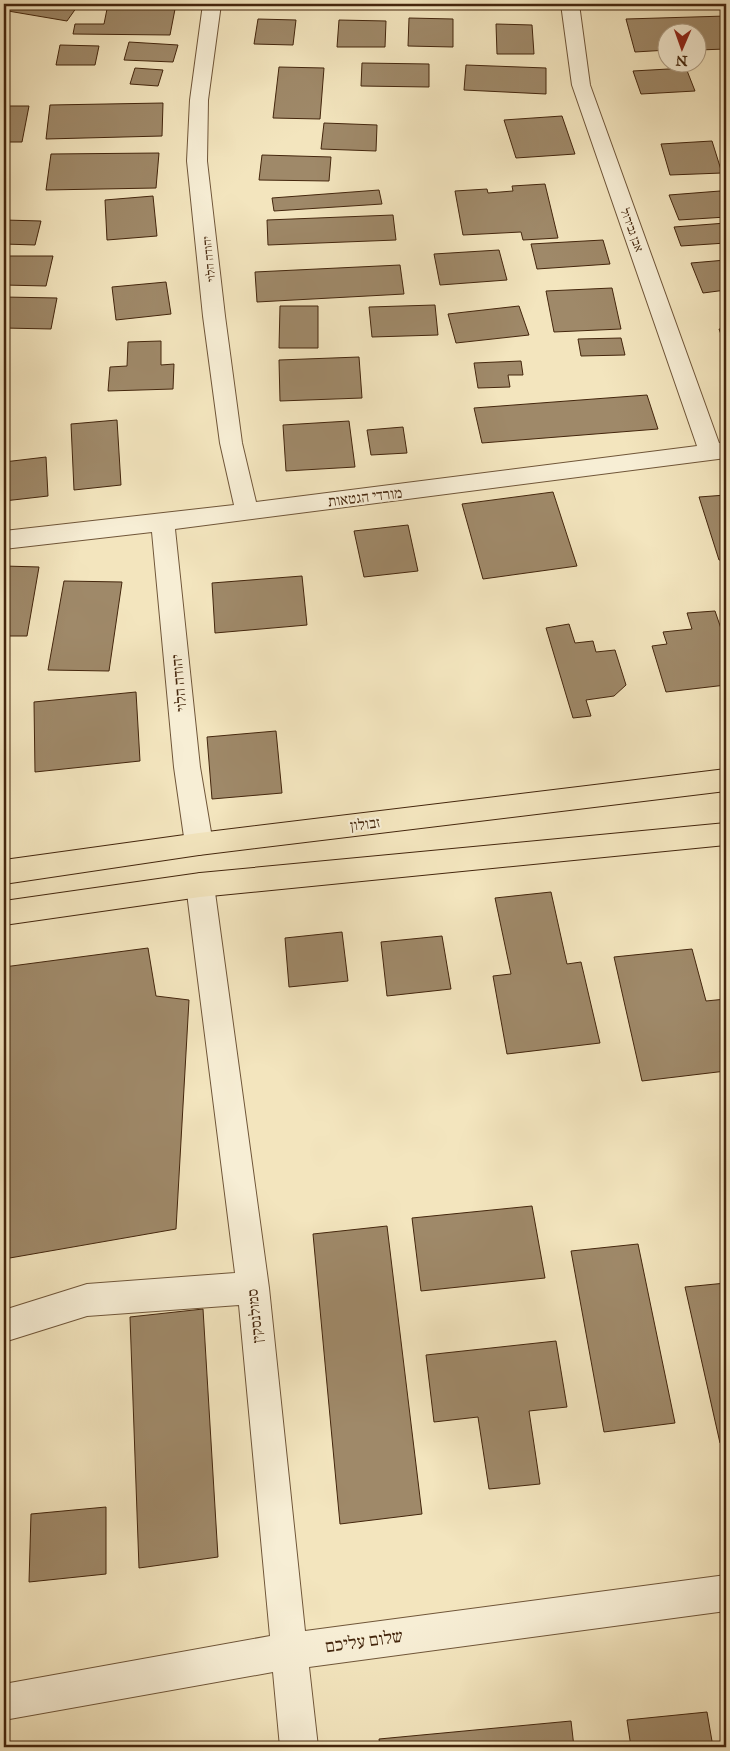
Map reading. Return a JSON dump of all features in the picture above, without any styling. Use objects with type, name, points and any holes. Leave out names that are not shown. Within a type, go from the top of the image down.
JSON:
[{"type":"main road","name":"זבולון","points":[[4,872],[199,844],[726,780]]},
{"type":"main road","points":[[4,913],[200,886],[726,834]]},
{"type":"street","name":"יהודה הלוי","points":[[212,4],[199,100],[197,161],[214,316],[231,443],[247,512]]},
{"type":"street","name":"אבן גבירול","points":[[570,4],[581,85],[719,451]]},
{"type":"street","name":"מורדי הגטאות","points":[[4,540],[247,512],[719,451]]},
{"type":"street","name":"יהודה הלוי","points":[[163,522],[186,768],[199,844]]},
{"type":"street","name":"סמולנסקין","points":[[200,886],[253,1288],[299,1747]]},
{"type":"street","points":[[4,1326],[87,1300],[253,1288]]},
{"type":"street","name":"שלום עליכם","points":[[4,1702],[290,1651],[726,1593]]},
{"type":"building","points":[[13,4],[79,4],[67,21],[8,11]]},
{"type":"building","points":[[108,4],[176,4],[170,35],[73,34],[75,24],[104,24]]},
{"type":"building","points":[[302,4],[302,6],[267,5]]},
{"type":"building","points":[[323,4],[354,4],[354,6],[322,6]]},
{"type":"building","points":[[497,4],[542,4],[543,7],[497,6]]},
{"type":"building","points":[[726,16],[726,49],[708,50],[708,22],[658,22],[658,51],[635,52],[626,19]]},
{"type":"building","points":[[409,18],[453,19],[453,47],[408,46]]},
{"type":"building","points":[[258,19],[296,20],[293,45],[254,44]]},
{"type":"building","points":[[339,20],[386,21],[385,47],[337,47]]},
{"type":"building","points":[[496,24],[532,25],[534,54],[497,54]]},
{"type":"building","points":[[129,42],[178,45],[173,62],[124,60]]},
{"type":"building","points":[[60,45],[99,46],[95,65],[56,65]]},
{"type":"building","points":[[362,63],[429,64],[429,87],[361,86]]},
{"type":"building","points":[[466,65],[546,68],[546,94],[464,90]]},
{"type":"building","points":[[279,67],[324,68],[320,119],[273,118]]},
{"type":"building","points":[[135,68],[163,70],[158,86],[130,84]]},
{"type":"building","points":[[658,70],[658,72],[688,72],[695,91],[641,94],[633,71]]},
{"type":"building","points":[[163,103],[162,136],[46,139],[50,105]]},
{"type":"building","points":[[4,106],[29,106],[22,142],[4,142]]},
{"type":"building","points":[[562,116],[575,154],[516,158],[504,120]]},
{"type":"building","points":[[324,123],[377,125],[376,151],[321,149]]},
{"type":"building","points":[[712,141],[722,173],[670,175],[661,144]]},
{"type":"building","points":[[159,153],[156,188],[46,190],[51,154]]},
{"type":"building","points":[[262,155],[331,157],[329,181],[259,180]]},
{"type":"building","points":[[545,184],[558,238],[523,240],[521,232],[463,235],[455,191],[487,189],[488,193],[513,191],[512,186]]},
{"type":"building","points":[[379,190],[382,204],[274,211],[272,198]]},
{"type":"building","points":[[720,191],[726,207],[726,217],[679,220],[669,195]]},
{"type":"building","points":[[153,196],[157,236],[107,240],[105,200]]},
{"type":"building","points":[[393,215],[396,240],[268,245],[267,220]]},
{"type":"building","points":[[4,220],[41,221],[35,245],[4,244]]},
{"type":"building","points":[[726,223],[726,243],[681,246],[674,227]]},
{"type":"building","points":[[603,240],[610,264],[537,269],[531,244]]},
{"type":"building","points":[[499,250],[507,280],[440,285],[434,254]]},
{"type":"building","points":[[4,256],[53,256],[46,286],[4,285]]},
{"type":"building","points":[[726,260],[726,290],[703,293],[691,263]]},
{"type":"building","points":[[400,265],[404,294],[257,302],[255,272]]},
{"type":"building","points":[[166,282],[171,314],[116,320],[112,287]]},
{"type":"building","points":[[612,288],[621,329],[554,332],[546,291]]},
{"type":"building","points":[[4,297],[57,298],[51,329],[4,328]]},
{"type":"building","points":[[435,305],[438,335],[372,337],[369,307]]},
{"type":"building","points":[[280,306],[318,306],[318,348],[279,348]]},
{"type":"building","points":[[519,306],[529,335],[456,343],[448,314]]},
{"type":"building","points":[[719,329],[726,329],[726,348]]},
{"type":"building","points":[[621,338],[625,355],[581,356],[578,339]]},
{"type":"building","points":[[161,341],[161,365],[174,364],[173,389],[108,391],[110,367],[127,366],[128,342]]},
{"type":"building","points":[[4,351],[9,351],[8,369],[4,370]]},
{"type":"building","points":[[359,357],[362,398],[280,401],[279,360]]},
{"type":"building","points":[[521,361],[523,375],[508,375],[510,387],[478,388],[474,363]]},
{"type":"building","points":[[647,395],[658,429],[482,443],[474,408]]},
{"type":"building","points":[[117,420],[121,485],[74,490],[71,424]]},
{"type":"building","points":[[349,421],[355,467],[286,471],[283,425]]},
{"type":"building","points":[[403,427],[407,453],[371,455],[367,430]]},
{"type":"building","points":[[46,457],[48,496],[4,501],[4,462]]},
{"type":"building","points":[[553,492],[577,566],[483,579],[462,504]]},
{"type":"building","points":[[726,495],[726,560],[719,560],[699,497]]},
{"type":"building","points":[[408,525],[418,571],[364,577],[354,531]]},
{"type":"building","points":[[4,566],[39,567],[27,636],[4,636]]},
{"type":"building","points":[[302,576],[307,625],[215,633],[212,583]]},
{"type":"building","points":[[64,581],[122,582],[109,671],[48,670]]},
{"type":"building","points":[[715,611],[726,643],[726,685],[666,692],[652,646],[667,644],[663,632],[692,629],[687,613]]},
{"type":"building","points":[[569,624],[575,643],[593,641],[596,652],[615,650],[626,685],[614,696],[586,700],[591,716],[573,718],[546,628]]},
{"type":"building","points":[[136,692],[140,761],[35,772],[34,702]]},
{"type":"building","points":[[4,726],[7,794],[4,794]]},
{"type":"building","points":[[276,731],[282,793],[212,799],[207,737]]},
{"type":"building","points":[[551,892],[567,964],[581,962],[600,1043],[507,1054],[493,976],[511,974],[495,898]]},
{"type":"building","points":[[342,932],[348,981],[289,987],[285,938]]},
{"type":"building","points":[[442,936],[451,989],[387,996],[381,942]]},
{"type":"building","points":[[148,948],[156,996],[189,1000],[176,1229],[4,1259],[4,967]]},
{"type":"building","points":[[692,949],[706,1001],[726,999],[726,1071],[642,1081],[614,957]]},
{"type":"building","points":[[532,1206],[545,1278],[421,1291],[412,1218]]},
{"type":"building","points":[[387,1226],[422,1514],[340,1524],[313,1234]]},
{"type":"building","points":[[638,1244],[675,1423],[604,1432],[571,1251]]},
{"type":"building","points":[[726,1283],[726,1442],[720,1443],[685,1287]]},
{"type":"building","points":[[203,1309],[218,1557],[139,1568],[130,1317]]},
{"type":"building","points":[[556,1341],[567,1407],[529,1411],[540,1484],[489,1489],[478,1417],[434,1422],[426,1355]]},
{"type":"building","points":[[106,1507],[106,1574],[29,1582],[31,1514]]},
{"type":"building","points":[[707,1712],[713,1747],[631,1747],[627,1720]]},
{"type":"building","points":[[571,1721],[574,1747],[380,1747],[379,1739]]}]
